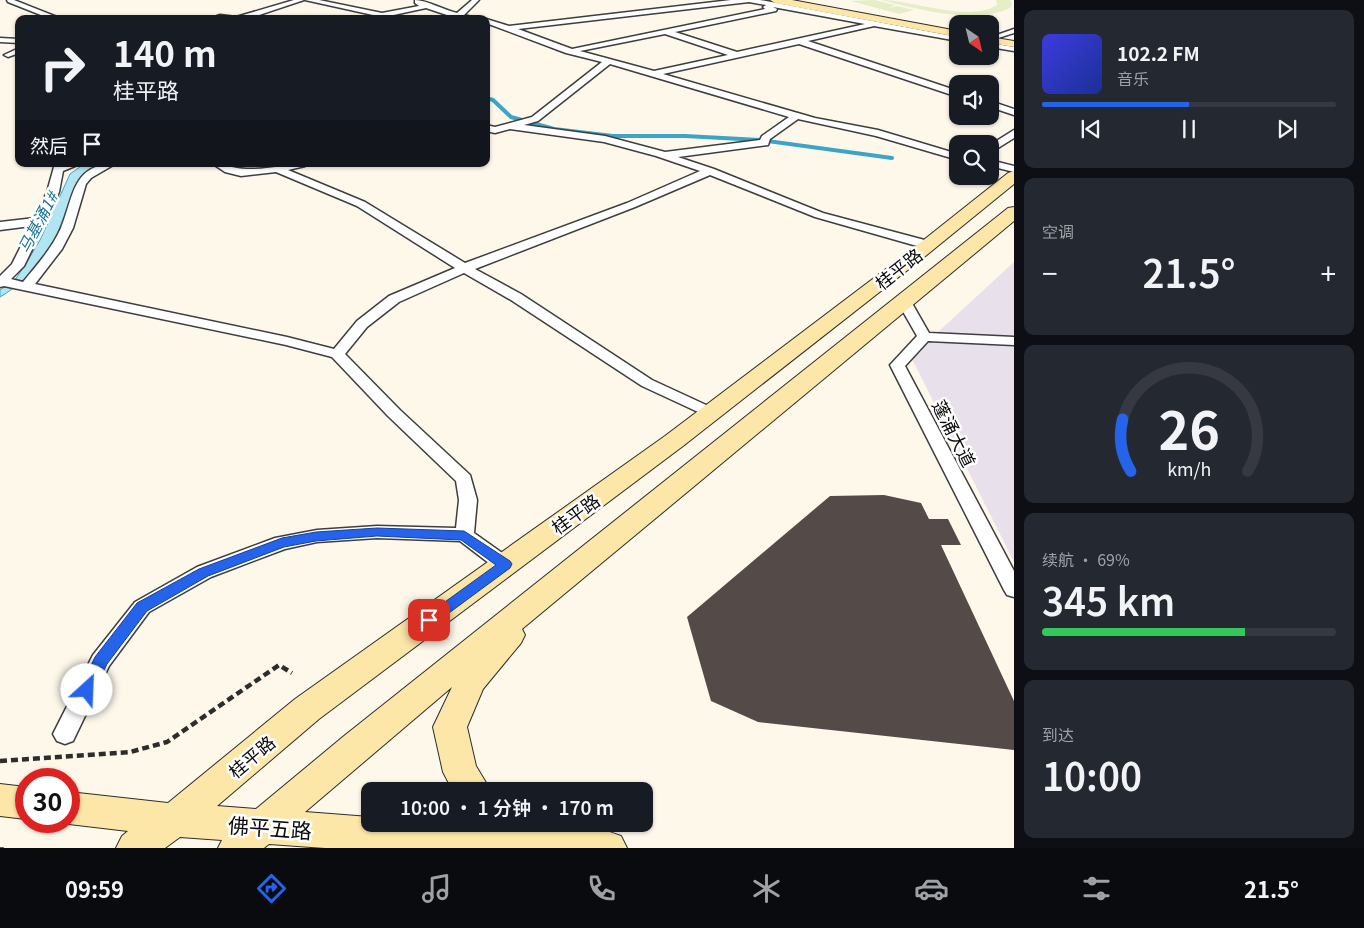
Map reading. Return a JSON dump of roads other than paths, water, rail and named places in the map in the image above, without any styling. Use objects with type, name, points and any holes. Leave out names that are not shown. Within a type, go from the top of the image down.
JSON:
[{"type":"main road","points":[[774,0],[949,29]]},
{"type":"main road","points":[[797,4],[949,32]]},
{"type":"main road","points":[[999,40],[1014,40]]},
{"type":"main road","points":[[999,41],[1014,44]]},
{"type":"main road","name":"桂平路","points":[[135,848],[174,820],[308,709],[711,413],[1014,176]]},
{"type":"main road","name":"桂平路","points":[[250,837],[356,746],[1014,212]]},
{"type":"main road","points":[[467,782],[460,772],[450,728],[470,682],[547,591]]},
{"type":"main road","points":[[0,800],[15,802]]},
{"type":"main road","name":"佛平五路","points":[[80,809],[174,820],[250,837],[562,848]]},
{"type":"main road","points":[[523,832],[528,835],[608,848]]},
{"type":"street","points":[[0,2],[27,0]]},
{"type":"street","points":[[277,0],[291,4]]},
{"type":"street","points":[[251,15],[301,0]]},
{"type":"street","points":[[308,0],[373,15]]},
{"type":"street","points":[[418,0],[417,2],[453,15]]},
{"type":"street","points":[[461,15],[476,0]]},
{"type":"street","points":[[10,1],[47,15]]},
{"type":"street","points":[[569,51],[772,9],[743,1]]},
{"type":"street","points":[[509,28],[743,1],[757,1],[797,4],[876,24],[949,37]]},
{"type":"street","points":[[396,15],[428,6]]},
{"type":"street","points":[[618,16],[737,55]]},
{"type":"street","points":[[490,21],[569,51],[655,74],[708,91],[796,116],[878,133],[949,153]]},
{"type":"street","points":[[655,74],[888,21]]},
{"type":"street","points":[[1003,24],[1014,27]]},
{"type":"street","points":[[999,37],[1014,31]]},
{"type":"street","points":[[0,40],[15,41]]},
{"type":"street","points":[[799,41],[949,91]]},
{"type":"street","points":[[999,43],[1014,49]]},
{"type":"street","points":[[8,55],[15,52]]},
{"type":"street","points":[[490,129],[495,130],[535,119],[609,61]]},
{"type":"street","points":[[999,107],[1014,112]]},
{"type":"street","points":[[663,155],[765,141],[796,116]]},
{"type":"street","points":[[510,126],[605,139],[663,155],[819,214],[928,245]]},
{"type":"street","points":[[999,144],[1014,133]]},
{"type":"street","points":[[999,165],[1014,169]]},
{"type":"street","points":[[9,284],[53,192],[58,169],[63,167]]},
{"type":"street","points":[[9,284],[56,249],[67,228],[81,184],[86,176],[104,167]]},
{"type":"street","points":[[224,167],[232,171],[287,167]]},
{"type":"street","points":[[277,169],[361,204],[516,297],[634,376],[711,413]]},
{"type":"street","points":[[337,354],[362,324],[394,299],[465,268],[631,206],[710,172]]},
{"type":"street","points":[[0,226],[40,221]]},
{"type":"street","points":[[9,284],[171,316],[287,341],[337,354],[394,413],[464,479],[468,500],[464,535]]},
{"type":"street","points":[[904,301],[924,338],[1014,341]]},
{"type":"street","name":"蓬涌大道","points":[[924,338],[897,366],[1014,590]]},
{"type":"street","points":[[66,734],[101,661],[142,607],[204,572],[282,543],[316,536],[377,532],[464,535],[506,564]]},
{"type":"water","points":[[80,167],[95,167],[78,182],[54,241],[44,257],[23,280],[0,297],[0,290],[15,280],[40,240],[70,174]]},
{"type":"waterway","points":[[490,99],[511,117],[554,129],[613,136],[685,136],[760,140],[892,158]]},
{"type":"water label","name":"马基涌1#","points":[[37,222]]}]
